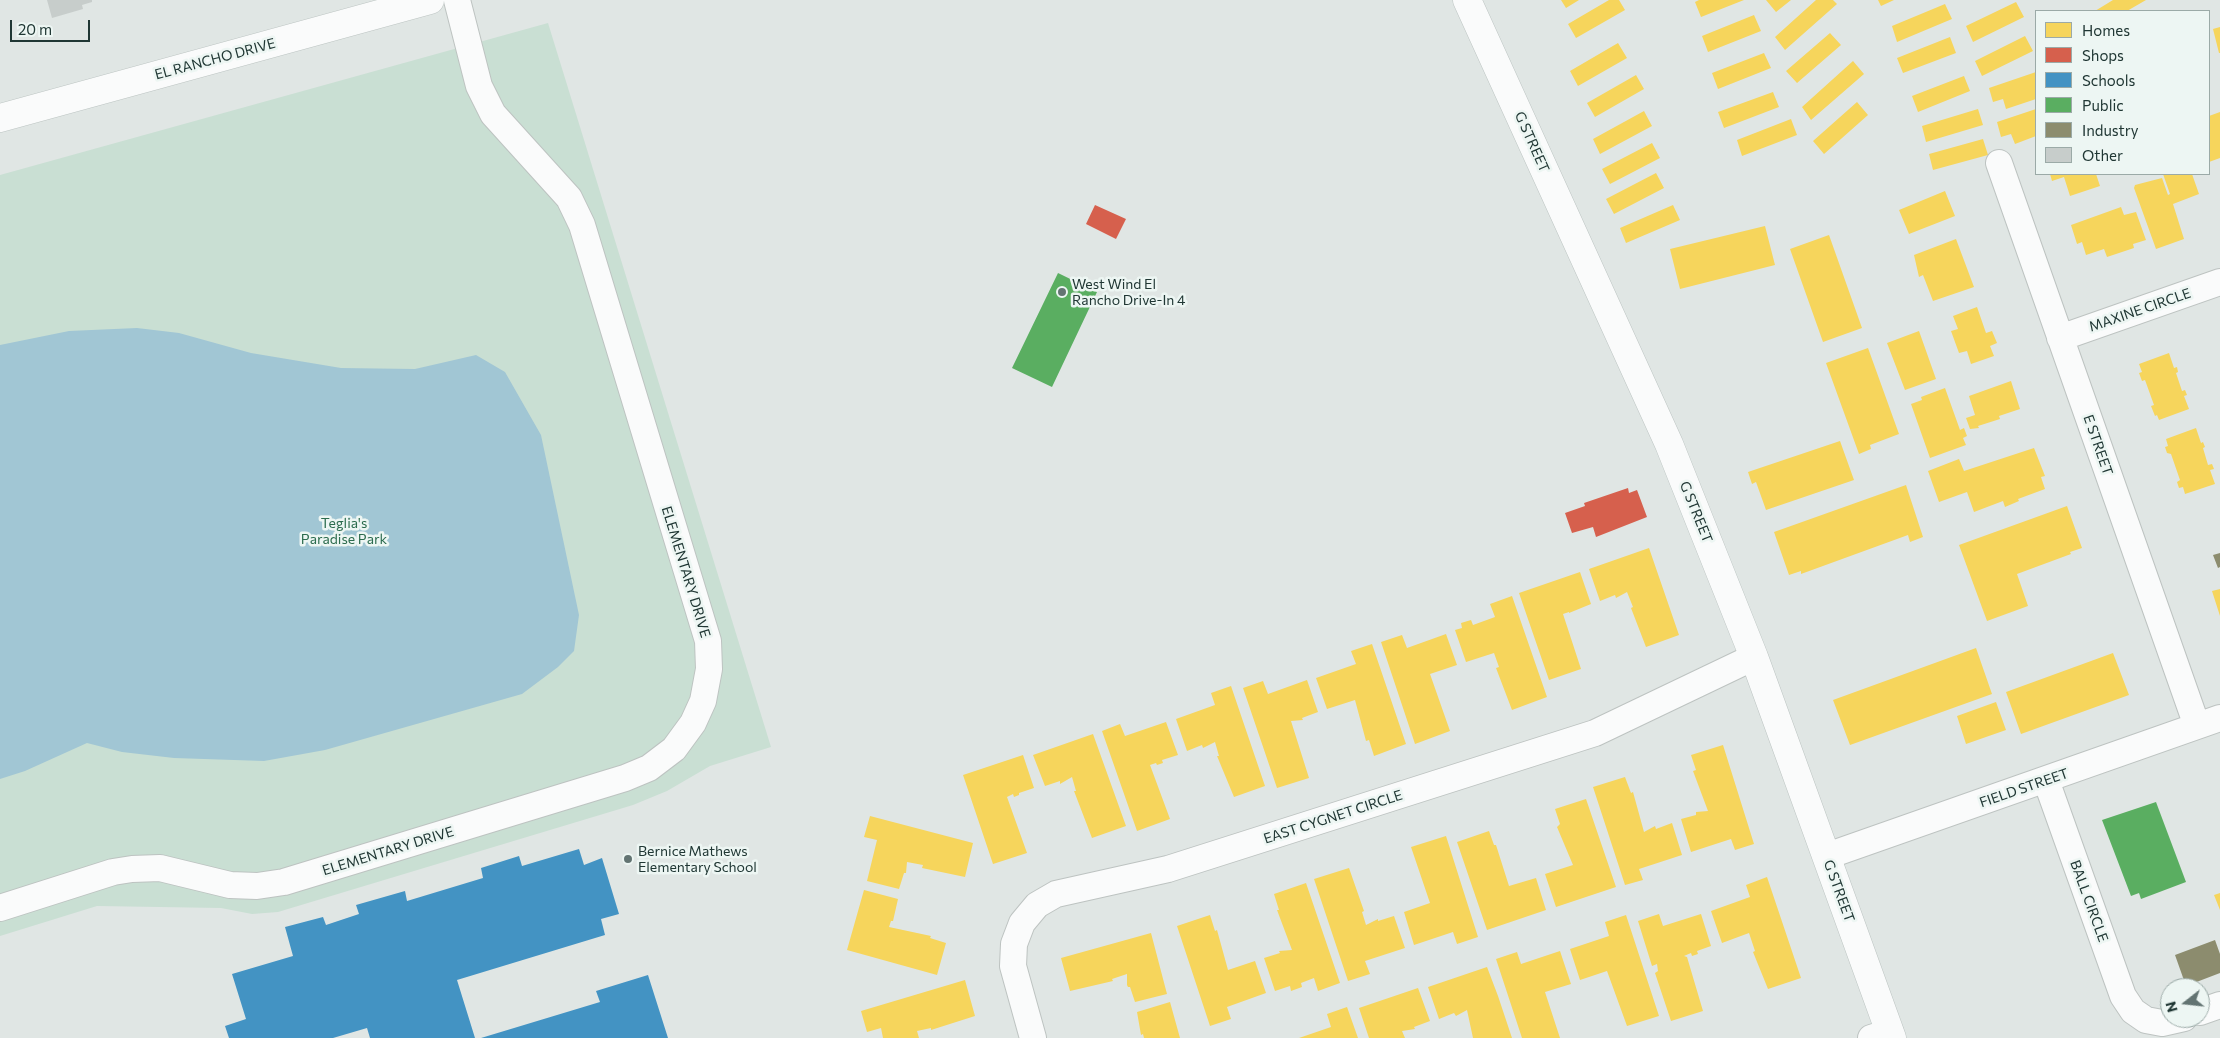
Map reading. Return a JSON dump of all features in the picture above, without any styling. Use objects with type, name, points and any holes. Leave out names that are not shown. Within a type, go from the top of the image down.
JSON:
[{"type":"street","name":"EL RANCHO DRIVE","points":[[0,118],[430,0]]},
{"type":"street","name":"ELEMENTARY DRIVE","points":[[0,908],[113,872],[132,869],[160,868],[230,885],[257,886],[284,882],[625,778],[649,768],[674,748],[693,723],[703,700],[709,669],[708,641],[582,225],[569,198],[493,114],[479,86],[457,0]]},
{"type":"street","name":"G STREET","points":[[1467,0],[1642,383],[1754,657],[1827,856],[1884,1036]]},
{"type":"street","name":"E STREET","points":[[1999,163],[2060,338],[2209,722]]},
{"type":"street","name":"MAXINE CIRCLE","points":[[2060,338],[2220,282]]},
{"type":"street","name":"EAST CYGNET CIRCLE","points":[[1033,1038],[1013,966],[1014,944],[1022,923],[1037,905],[1056,894],[1168,869],[1595,732],[1754,657]]},
{"type":"street","name":"FIELD STREET","points":[[1827,856],[2209,722]]},
{"type":"street","name":"BALL CIRCLE","points":[[2046,780],[2123,996],[2132,1011],[2142,1017],[2160,1022]]},
{"type":"green space","name":"Teglia's Paradise Park","points":[[548,23],[771,747],[710,766],[667,791],[633,805],[278,912],[252,914],[221,908],[97,906],[0,936],[0,175]]},
{"type":"water","points":[[137,328],[179,333],[251,353],[341,368],[415,369],[476,355],[505,372],[541,435],[579,615],[574,651],[558,667],[522,694],[325,750],[264,761],[174,758],[122,752],[87,743],[25,771],[0,779],[0,345],[69,331]]},
{"type":"building: Homes","points":[[1561,0],[1579,0],[1566,8]]},
{"type":"building: Homes","points":[[1609,0],[1619,0],[1625,10],[1576,38],[1568,24]]},
{"type":"building: Homes","points":[[1699,0],[1744,0],[1701,17],[1695,2]]},
{"type":"building: Homes","points":[[1766,0],[1791,0],[1776,12]]},
{"type":"building: Homes","points":[[1816,0],[1833,0],[1837,4],[1785,50],[1775,37]]},
{"type":"building: Homes","points":[[1878,0],[1894,0],[1881,6]]},
{"type":"building: Homes","points":[[2113,0],[2146,0],[2129,10],[2097,10]]},
{"type":"building: Homes","points":[[2016,2],[2024,17],[1973,42],[1966,26]]},
{"type":"building: Homes","points":[[1945,4],[1952,19],[1897,42],[1892,26]]},
{"type":"building: Homes","points":[[1754,15],[1761,31],[1708,52],[1702,36]]},
{"type":"building: Homes","points":[[2220,27],[2220,53],[2219,53],[2213,29]]},
{"type":"building: Homes","points":[[1830,33],[1841,45],[1797,83],[1786,71]]},
{"type":"building: Homes","points":[[2025,36],[2033,51],[1982,76],[1975,61]]},
{"type":"building: Homes","points":[[1950,37],[1956,53],[1903,73],[1897,58]]},
{"type":"building: Homes","points":[[1618,43],[1627,58],[1578,86],[1570,71]]},
{"type":"building: Homes","points":[[1764,53],[1771,68],[1718,89],[1712,73]]},
{"type":"building: Homes","points":[[1853,61],[1864,74],[1811,120],[1802,107]]},
{"type":"building: Homes","points":[[2035,72],[2035,99],[2006,109],[2003,99],[1993,102],[1989,88]]},
{"type":"building: Homes","points":[[1636,75],[1644,89],[1595,117],[1587,103]]},
{"type":"building: Homes","points":[[1964,76],[1970,91],[1918,112],[1912,96]]},
{"type":"building: Homes","points":[[1773,92],[1779,107],[1724,128],[1718,112]]},
{"type":"building: Homes","points":[[1857,102],[1868,115],[1824,154],[1813,141]]},
{"type":"building: Homes","points":[[1978,109],[1983,125],[1926,142],[1922,126]]},
{"type":"building: Homes","points":[[2035,109],[2035,136],[2015,144],[2011,134],[2001,137],[1997,122]]},
{"type":"building: Homes","points":[[1644,111],[1652,126],[1600,154],[1593,139]]},
{"type":"building: Homes","points":[[2220,112],[2220,158],[2210,162],[2210,116]]},
{"type":"building: Homes","points":[[1791,119],[1797,135],[1742,156],[1737,140]]},
{"type":"building: Homes","points":[[1983,139],[1988,155],[1933,170],[1929,154]]},
{"type":"building: Homes","points":[[1652,143],[1660,158],[1610,184],[1602,169]]},
{"type":"building: Homes","points":[[1656,173],[1664,188],[1614,214],[1606,199]]},
{"type":"building: Homes","points":[[2050,175],[2096,175],[2100,186],[2070,196],[2064,177],[2052,181]]},
{"type":"building: Homes","points":[[2163,175],[2192,175],[2199,194],[2173,204],[2184,239],[2156,249],[2134,188],[2135,185],[2162,178],[2168,195],[2170,194]]},
{"type":"building: Homes","points":[[1945,191],[1955,216],[1909,234],[1899,210]]},
{"type":"building: Homes","points":[[1673,205],[1680,220],[1626,243],[1620,228]]},
{"type":"building: Homes","points":[[2121,207],[2124,215],[2136,212],[2146,240],[2133,244],[2134,248],[2107,257],[2104,249],[2086,255],[2082,242],[2077,244],[2071,225]]},
{"type":"building: Homes","points":[[1765,226],[1775,265],[1680,289],[1670,249]]},
{"type":"building: Homes","points":[[1829,235],[1862,328],[1823,342],[1790,249]]},
{"type":"building: Homes","points":[[1956,239],[1974,287],[1933,301],[1923,275],[1919,277],[1914,255]]},
{"type":"building: Homes","points":[[1977,307],[1986,333],[1992,331],[1997,343],[1990,346],[1994,356],[1971,364],[1967,351],[1959,353],[1951,331],[1958,329],[1953,316]]},
{"type":"building: Homes","points":[[1919,331],[1936,379],[1905,390],[1887,343]]},
{"type":"building: Homes","points":[[1868,348],[1899,434],[1870,445],[1871,449],[1859,454],[1826,363]]},
{"type":"building: Homes","points":[[2169,353],[2174,368],[2177,367],[2178,372],[2176,373],[2182,391],[2185,390],[2187,395],[2184,396],[2189,409],[2159,420],[2151,406],[2154,405],[2145,380],[2142,381],[2139,373],[2142,372],[2139,364]]},
{"type":"building: Homes","points":[[2011,381],[2020,409],[1999,416],[2000,419],[1978,426],[1979,428],[1970,429],[1966,418],[1975,415],[1969,396]]},
{"type":"building: Homes","points":[[1945,388],[1960,430],[1964,428],[1967,436],[1963,438],[1966,445],[1930,458],[1911,404],[1922,400],[1921,397]]},
{"type":"building: Homes","points":[[2196,428],[2201,443],[2203,442],[2205,447],[2203,448],[2208,465],[2212,464],[2214,469],[2210,470],[2215,484],[2185,494],[2183,487],[2179,488],[2177,482],[2180,480],[2171,454],[2167,453],[2165,447],[2168,446],[2166,439]]},
{"type":"building: Homes","points":[[1840,441],[1854,480],[1766,510],[1756,482],[1752,484],[1748,472]]},
{"type":"building: Homes","points":[[2034,448],[2045,476],[2041,477],[2045,489],[2018,499],[2019,501],[2005,507],[2003,501],[1974,512],[1967,492],[1939,502],[1928,471],[1959,459],[1964,471]]},
{"type":"building: Homes","points":[[1906,485],[1923,537],[1910,542],[1908,535],[1801,574],[1801,571],[1789,575],[1774,532]]},
{"type":"building: Homes","points":[[2067,506],[2082,548],[2017,574],[2028,606],[1987,621],[1959,545]]},
{"type":"building: Homes","points":[[1649,548],[1679,635],[1646,647],[1627,592],[1616,598],[1615,595],[1600,601],[1589,569]]},
{"type":"building: Homes","points":[[1580,572],[1591,604],[1563,614],[1581,669],[1549,680],[1519,593]]},
{"type":"building: Homes","points":[[2220,589],[2220,616],[2212,591]]},
{"type":"building: Homes","points":[[1512,596],[1547,697],[1512,710],[1496,668],[1499,667],[1494,653],[1466,662],[1455,630],[1462,628],[1461,623],[1471,620],[1473,625],[1495,617],[1490,604]]},
{"type":"building: Homes","points":[[1446,634],[1457,665],[1430,674],[1450,731],[1415,744],[1381,642],[1402,635],[1407,648]]},
{"type":"building: Homes","points":[[1372,644],[1406,744],[1374,756],[1369,740],[1366,741],[1355,700],[1327,709],[1316,678],[1356,664],[1351,651]]},
{"type":"building: Homes","points":[[1976,648],[1992,694],[1850,745],[1833,700]]},
{"type":"building: Homes","points":[[2113,653],[2129,695],[2021,734],[2006,692]]},
{"type":"building: Homes","points":[[1307,680],[1318,712],[1302,718],[1303,720],[1291,721],[1309,778],[1277,788],[1243,688],[1263,681],[1268,694]]},
{"type":"building: Homes","points":[[1231,686],[1265,786],[1234,797],[1217,756],[1219,756],[1215,742],[1203,748],[1202,745],[1187,751],[1176,719],[1215,705],[1211,693]]},
{"type":"building: Homes","points":[[1996,702],[2006,730],[1966,744],[1957,716]]},
{"type":"building: Homes","points":[[1166,722],[1178,755],[1162,760],[1163,763],[1150,765],[1170,819],[1137,831],[1102,731],[1120,724],[1125,736]]},
{"type":"building: Homes","points":[[1093,734],[1126,826],[1092,838],[1074,791],[1076,791],[1072,777],[1060,784],[1060,781],[1045,786],[1033,755]]},
{"type":"building: Homes","points":[[1723,745],[1754,844],[1735,850],[1731,839],[1691,852],[1681,819],[1696,815],[1696,812],[1708,811],[1693,771],[1696,770],[1691,755]]},
{"type":"building: Homes","points":[[1023,755],[1034,788],[1019,793],[1019,795],[1014,797],[1013,794],[1007,797],[1027,853],[993,864],[963,775]]},
{"type":"building: Homes","points":[[1625,777],[1631,793],[1633,792],[1644,832],[1655,826],[1656,829],[1672,823],[1682,855],[1639,869],[1643,880],[1625,885],[1593,787]]},
{"type":"building: Homes","points":[[1586,799],[1616,887],[1556,907],[1545,874],[1573,865],[1557,827],[1560,824],[1555,809]]},
{"type":"building: Homes","points":[[870,816],[973,843],[965,877],[922,868],[923,865],[907,862],[906,873],[904,873],[899,889],[867,881],[877,840],[864,837]]},
{"type":"building: Homes","points":[[1489,831],[1494,845],[1496,845],[1509,886],[1536,878],[1546,910],[1487,930],[1457,842]]},
{"type":"building: Homes","points":[[1446,836],[1478,937],[1457,944],[1453,932],[1414,945],[1404,912],[1430,903],[1411,847]]},
{"type":"building: Homes","points":[[1349,868],[1364,911],[1362,912],[1366,925],[1378,919],[1378,921],[1394,916],[1405,948],[1365,961],[1370,974],[1348,981],[1314,879]]},
{"type":"building: Homes","points":[[1767,877],[1801,978],[1768,989],[1753,952],[1755,951],[1749,933],[1722,943],[1711,911],[1750,897],[1746,885]]},
{"type":"building: Homes","points":[[1306,883],[1340,983],[1318,991],[1314,978],[1301,983],[1302,987],[1291,991],[1290,986],[1275,991],[1264,958],[1280,953],[1279,951],[1292,950],[1277,910],[1279,910],[1274,894]]},
{"type":"building: Homes","points":[[864,890],[898,899],[893,921],[891,921],[889,927],[931,936],[930,938],[946,943],[937,975],[847,950]]},
{"type":"building: Homes","points":[[2220,893],[2220,910],[2214,895]]},
{"type":"building: Homes","points":[[1659,914],[1663,926],[1701,914],[1711,946],[1697,951],[1698,954],[1692,956],[1691,953],[1684,956],[1687,957],[1703,1011],[1671,1021],[1655,973],[1658,971],[1657,964],[1652,966],[1638,921]]},
{"type":"building: Homes","points":[[1210,915],[1215,931],[1217,930],[1228,970],[1255,961],[1266,993],[1227,1007],[1231,1019],[1210,1026],[1177,926]]},
{"type":"building: Homes","points":[[1626,915],[1659,1016],[1627,1026],[1607,971],[1580,980],[1570,949],[1609,936],[1605,922]]},
{"type":"building: Homes","points":[[1151,933],[1167,994],[1135,1002],[1130,987],[1127,985],[1127,974],[1112,979],[1113,981],[1070,991],[1061,958]]},
{"type":"building: Homes","points":[[1560,951],[1571,984],[1545,992],[1560,1038],[1522,1038],[1496,959],[1517,952],[1521,964]]},
{"type":"building: Homes","points":[[1487,967],[1512,1038],[1473,1038],[1467,1010],[1456,1016],[1454,1013],[1439,1019],[1428,987]]},
{"type":"building: Homes","points":[[965,980],[975,1016],[931,1030],[931,1028],[917,1031],[919,1038],[883,1038],[881,1028],[867,1032],[861,1011]]},
{"type":"building: Homes","points":[[1418,988],[1430,1021],[1414,1027],[1415,1029],[1402,1031],[1405,1038],[1369,1038],[1359,1008]]},
{"type":"building: Homes","points":[[1170,1002],[1180,1038],[1144,1038],[1143,1034],[1141,1035],[1137,1012]]},
{"type":"building: Homes","points":[[1347,1007],[1358,1038],[1299,1038],[1331,1027],[1327,1014]]},
{"type":"building: Shops","points":[[1095,205],[1126,219],[1116,239],[1086,224]]},
{"type":"building: Shops","points":[[1628,488],[1629,493],[1637,490],[1647,517],[1596,537],[1593,527],[1572,533],[1565,513],[1585,506],[1584,503]]},
{"type":"building: Schools","points":[[579,849],[584,865],[602,858],[619,914],[601,919],[605,935],[457,980],[475,1038],[370,1038],[367,1028],[333,1038],[229,1038],[225,1026],[246,1019],[232,974],[293,956],[285,927],[323,917],[326,925],[359,914],[356,905],[405,891],[407,901],[483,878],[481,868],[519,856],[522,866]]},
{"type":"building: Schools","points":[[648,975],[668,1038],[481,1038],[600,1002],[596,991]]},
{"type":"building: Public","points":[[1058,273],[1097,292],[1052,387],[1012,368]]},
{"type":"building: Public","points":[[2156,802],[2186,882],[2141,899],[2139,893],[2131,896],[2102,820]]},
{"type":"building: Industry","points":[[2220,553],[2220,567],[2218,568],[2213,555]]},
{"type":"building: Industry","points":[[2215,940],[2220,954],[2220,973],[2207,978],[2183,978],[2175,955]]},
{"type":"building: Other","points":[[47,0],[92,0],[92,2],[82,5],[83,9],[52,18]]},
{"type":"place","name":"West Wind El Rancho Drive-In 4","points":[[1062,292]]},
{"type":"place","name":"Bernice Mathews Elementary School","points":[[628,859]]}]
